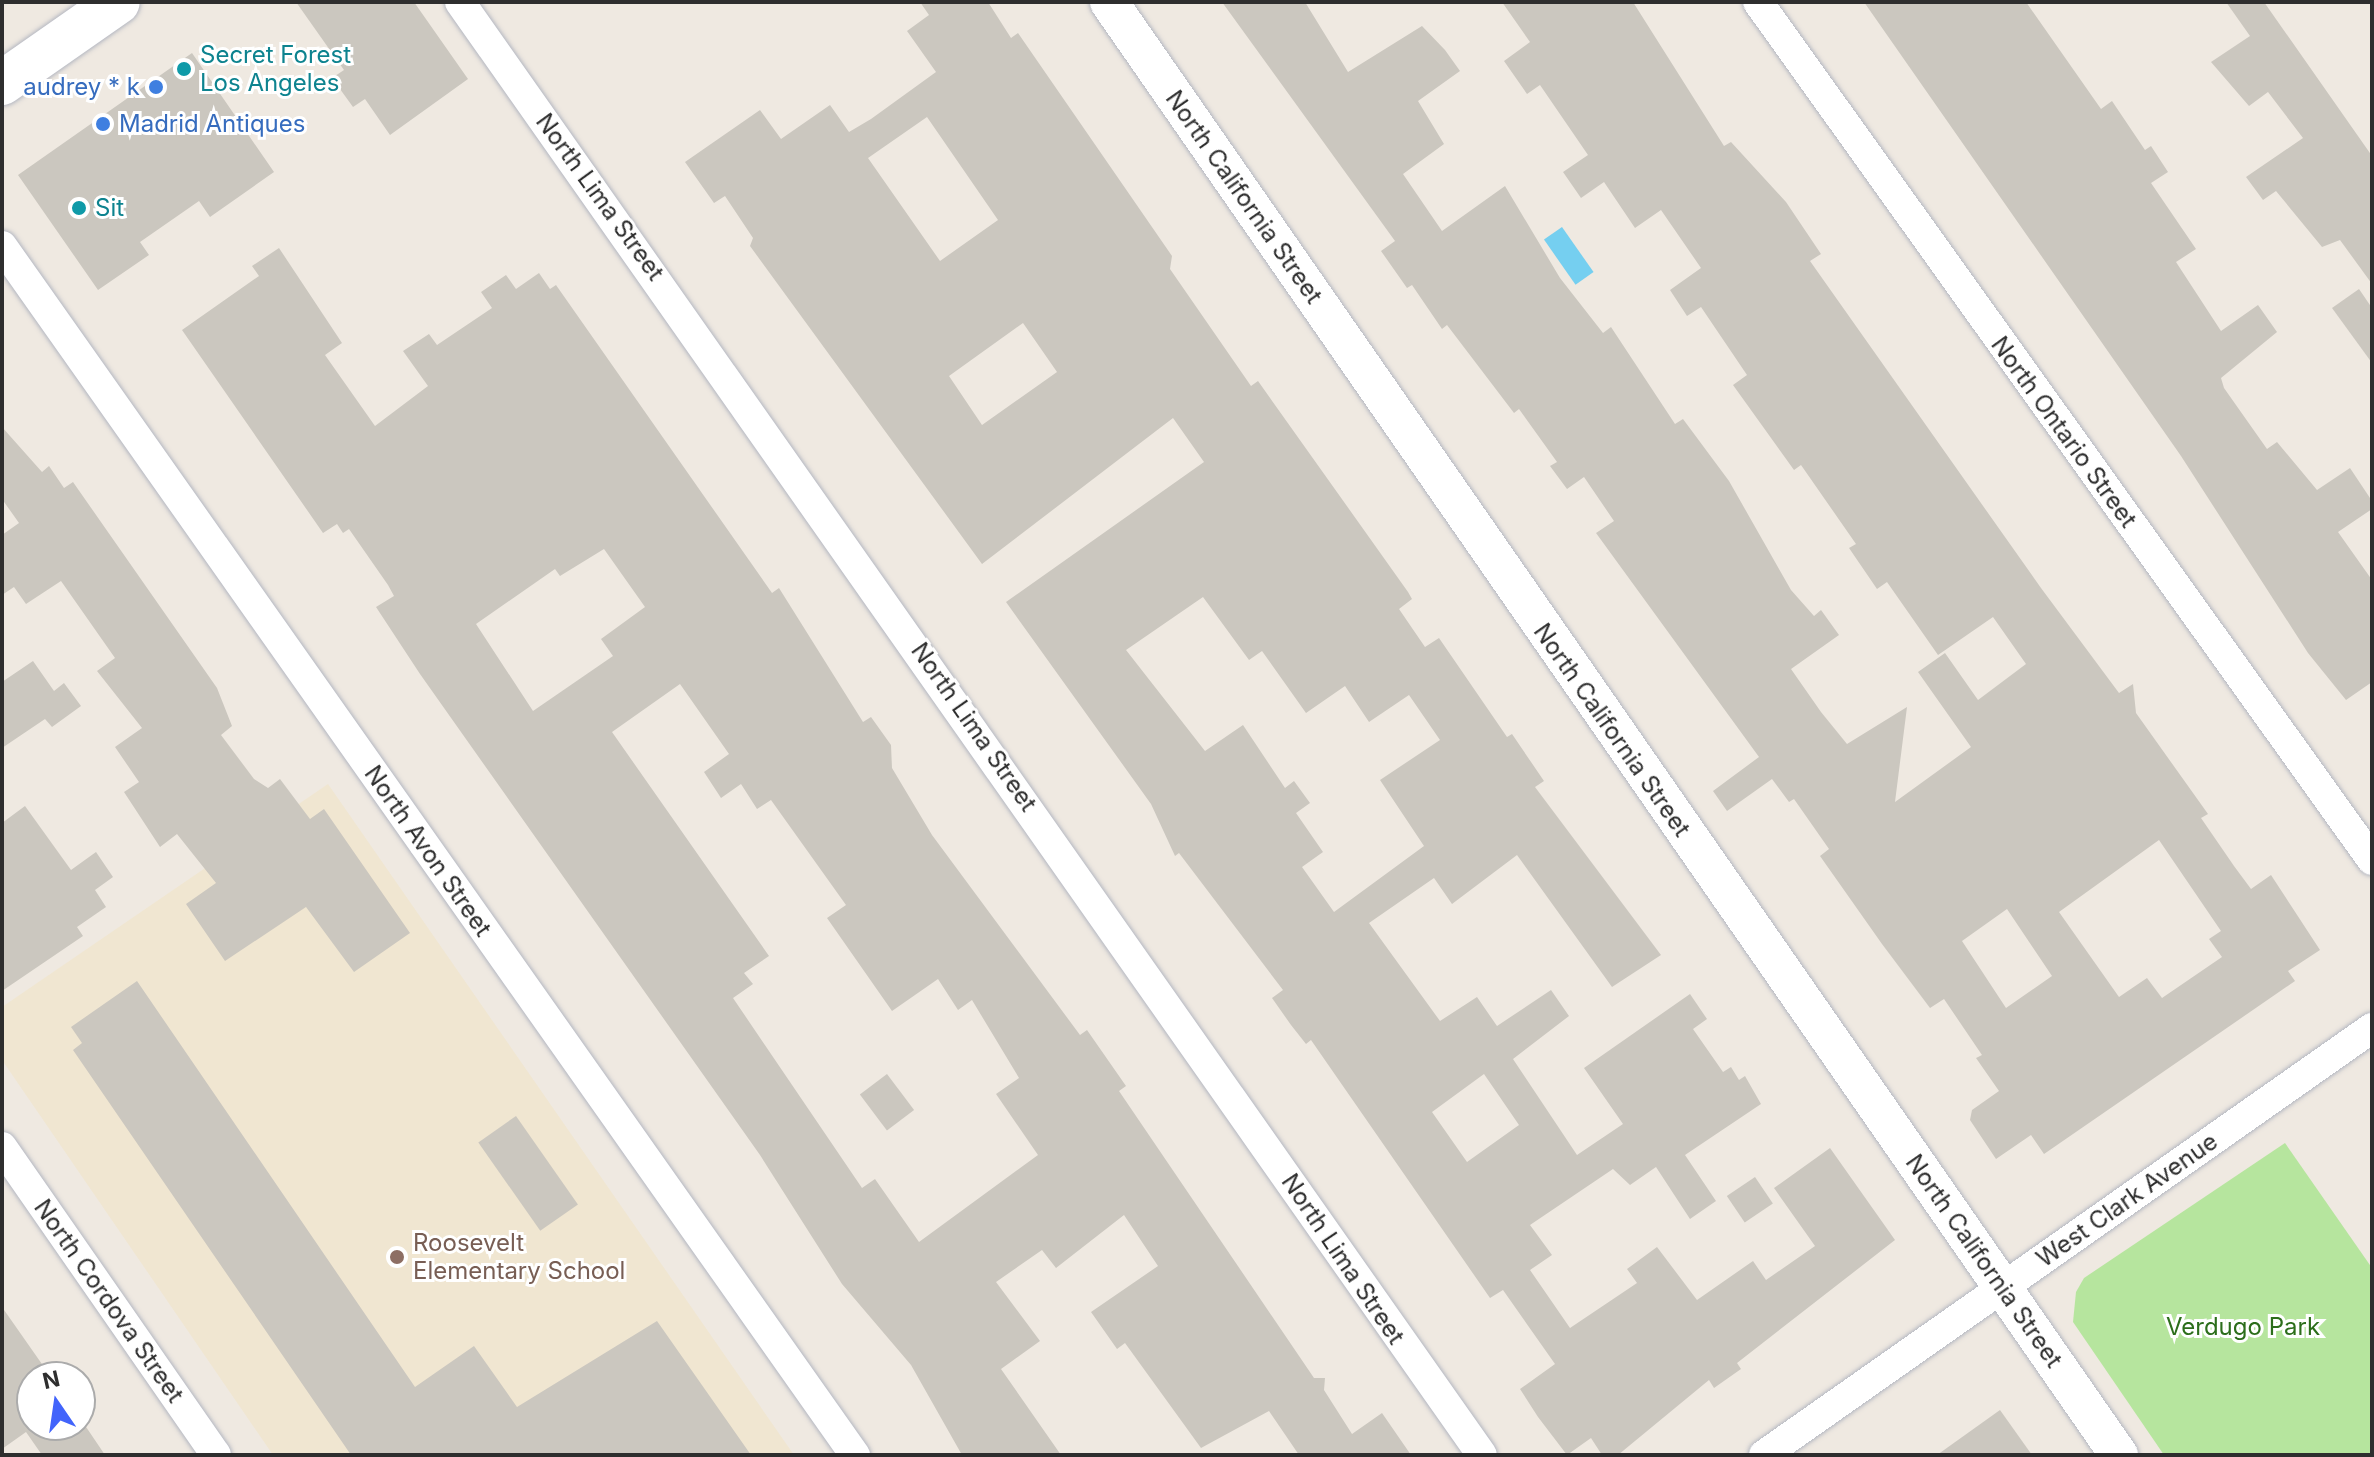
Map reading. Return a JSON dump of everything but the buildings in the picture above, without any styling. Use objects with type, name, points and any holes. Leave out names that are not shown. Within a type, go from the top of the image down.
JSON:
[{"type":"main road","points":[[2,83],[118,2]]},
{"type":"street","name":"North Lima Street","points":[[460,2],[1482,1455]]},
{"type":"street","name":"North California Street","points":[[1109,2],[2119,1455]]},
{"type":"street","name":"North Ontario Street","points":[[1758,2],[2372,860]]},
{"type":"street","name":"North Avon Street","points":[[2,246],[855,1455]]},
{"type":"street","name":"West Clark Avenue","points":[[1764,1455],[2372,1028]]},
{"type":"street","name":"North Cordova Street","points":[[2,1147],[216,1455]]},
{"type":"shaded area","name":"Roosevelt Elementary School","points":[[328,784],[794,1455],[273,1455],[2,1060],[2,1007]]},
{"type":"green space","name":"Verdugo Park","points":[[2285,1143],[2372,1268],[2372,1455],[2164,1455],[2073,1322],[2076,1292],[2084,1278]]},
{"type":"water","points":[[1562,227],[1594,272],[1576,285],[1544,240]]},
{"type":"place","name":"Secret Forest Los Angeles","points":[[184,69]]},
{"type":"place","name":"audrey * k","points":[[156,87]]},
{"type":"place","name":"Madrid Antiques","points":[[103,124]]},
{"type":"place","name":"Sit","points":[[79,208]]},
{"type":"place","name":"Roosevelt Elementary School","points":[[397,1257]]}]
